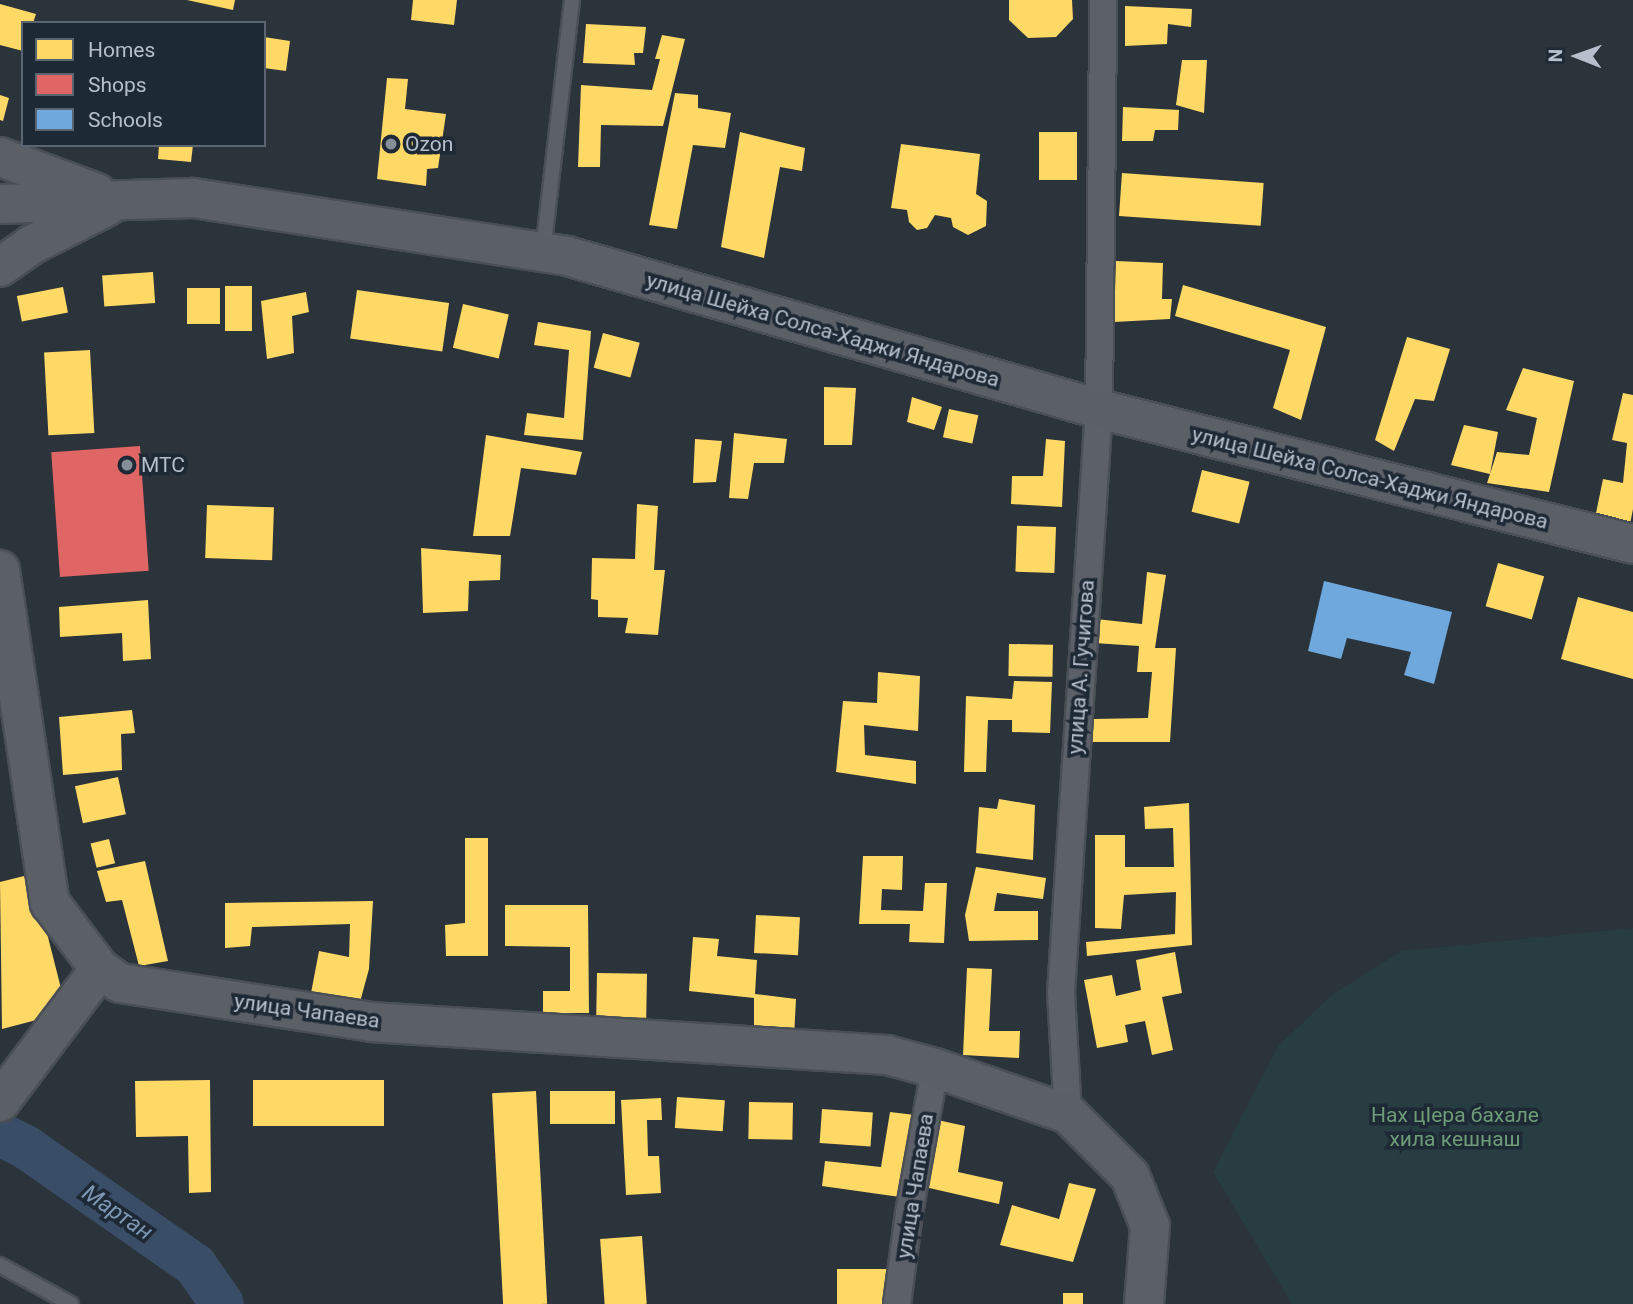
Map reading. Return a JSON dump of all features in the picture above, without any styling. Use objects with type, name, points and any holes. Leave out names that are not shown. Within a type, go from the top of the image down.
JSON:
[{"type":"street","name":"улица А. Гучигова","points":[[1068,1114],[1061,993],[1065,895],[1099,410],[1103,0]]},
{"type":"street","points":[[0,157],[119,201]]},
{"type":"street","name":"улица Шейха Солса-Хаджи Яндарова","points":[[0,204],[193,198],[567,256],[1099,410],[1633,544]]},
{"type":"street","points":[[0,267],[31,245],[119,201]]},
{"type":"street","name":"улица Чапаева","points":[[0,570],[50,903],[100,969],[120,983],[371,1022],[887,1055],[935,1068],[1068,1114]]},
{"type":"street","points":[[5,1094],[100,969]]},
{"type":"street","name":"улица Чапаева","points":[[897,1304],[909,1213],[935,1068]]},
{"type":"street","points":[[1068,1114],[1130,1176],[1150,1226],[1144,1304]]},
{"type":"lane","points":[[543,253],[572,0]]},
{"type":"lane","points":[[2,1271],[71,1304]]},
{"type":"green space","name":"Нах цIера бахале хила кешнаш","points":[[1633,928],[1633,1304],[1292,1304],[1213,1172],[1278,1046],[1334,993],[1402,951]]},
{"type":"building: Homes","points":[[187,0],[235,0],[233,10]]},
{"type":"building: Homes","points":[[413,0],[457,0],[454,25],[411,20]]},
{"type":"building: Homes","points":[[1009,0],[1072,0],[1073,19],[1056,37],[1028,38],[1009,20]]},
{"type":"building: Homes","points":[[0,4],[36,14],[34,21],[21,21],[21,50],[0,45]]},
{"type":"building: Homes","points":[[1125,6],[1192,9],[1191,27],[1168,24],[1167,44],[1125,46]]},
{"type":"building: Homes","points":[[586,24],[646,27],[643,53],[634,53],[635,65],[583,63]]},
{"type":"building: Homes","points":[[662,35],[685,39],[663,126],[601,125],[600,167],[578,167],[581,85],[652,90],[660,59],[655,59]]},
{"type":"building: Homes","points":[[266,37],[290,41],[286,71],[266,68]]},
{"type":"building: Homes","points":[[1182,60],[1207,60],[1204,113],[1176,105]]},
{"type":"building: Homes","points":[[387,78],[408,79],[405,109],[446,114],[438,168],[427,169],[426,186],[377,179]]},
{"type":"building: Homes","points":[[675,93],[698,95],[698,108],[731,113],[725,148],[693,145],[677,229],[649,225]]},
{"type":"building: Homes","points":[[0,95],[9,98],[3,121],[0,120]]},
{"type":"building: Homes","points":[[1123,107],[1179,110],[1178,130],[1155,130],[1153,141],[1122,141]]},
{"type":"building: Homes","points":[[740,132],[805,148],[802,171],[780,167],[764,258],[721,247]]},
{"type":"building: Homes","points":[[1039,132],[1077,132],[1077,180],[1039,180]]},
{"type":"building: Homes","points":[[901,144],[980,154],[976,194],[987,201],[986,226],[968,235],[953,227],[951,218],[935,215],[927,228],[917,230],[909,222],[907,210],[891,208]]},
{"type":"building: Homes","points":[[159,147],[193,147],[191,162],[158,159]]},
{"type":"building: Homes","points":[[1122,173],[1264,183],[1261,226],[1119,216]]},
{"type":"building: Homes","points":[[1116,261],[1163,263],[1162,299],[1172,299],[1170,319],[1114,322]]},
{"type":"building: Homes","points":[[153,272],[155,303],[104,306],[102,276]]},
{"type":"building: Homes","points":[[1183,285],[1326,327],[1301,420],[1273,408],[1290,350],[1175,316]]},
{"type":"building: Homes","points":[[225,286],[252,286],[252,331],[225,331]]},
{"type":"building: Homes","points":[[63,287],[68,313],[22,321],[17,296]]},
{"type":"building: Homes","points":[[187,288],[220,288],[220,324],[187,324]]},
{"type":"building: Homes","points":[[357,290],[449,303],[442,351],[350,339]]},
{"type":"building: Homes","points":[[306,292],[309,312],[292,316],[294,353],[267,359],[261,301]]},
{"type":"building: Homes","points":[[463,304],[509,315],[499,358],[453,348]]},
{"type":"building: Homes","points":[[538,322],[591,331],[583,440],[524,435],[527,413],[564,418],[569,350],[534,345]]},
{"type":"building: Homes","points":[[603,333],[640,343],[630,378],[594,368]]},
{"type":"building: Homes","points":[[1407,337],[1450,349],[1434,401],[1415,399],[1394,451],[1375,440]]},
{"type":"building: Homes","points":[[90,350],[94,433],[48,435],[44,352]]},
{"type":"building: Homes","points":[[1523,368],[1574,381],[1549,492],[1487,483],[1497,452],[1529,455],[1537,418],[1506,410]]},
{"type":"building: Homes","points":[[824,387],[856,388],[852,445],[824,445]]},
{"type":"building: Homes","points":[[1623,393],[1633,395],[1633,509],[1630,524],[1595,518],[1603,479],[1623,483],[1627,443],[1612,440]]},
{"type":"building: Homes","points":[[912,397],[942,407],[934,430],[907,422]]},
{"type":"building: Homes","points":[[949,409],[978,415],[972,444],[943,437]]},
{"type":"building: Homes","points":[[1464,425],[1498,432],[1490,474],[1451,465]]},
{"type":"building: Homes","points":[[734,433],[787,439],[784,463],[754,463],[748,499],[729,498]]},
{"type":"building: Homes","points":[[486,435],[582,452],[576,475],[521,468],[510,536],[473,536]]},
{"type":"building: Homes","points":[[695,439],[722,441],[716,482],[693,483]]},
{"type":"building: Homes","points":[[1046,439],[1065,441],[1062,507],[1011,504],[1012,476],[1043,476]]},
{"type":"building: Homes","points":[[1202,470],[1250,482],[1239,524],[1192,512]]},
{"type":"building: Homes","points":[[637,504],[658,506],[654,570],[665,570],[658,635],[625,633],[628,618],[598,617],[598,600],[591,599],[592,558],[635,559]]},
{"type":"building: Homes","points":[[207,505],[274,507],[272,560],[205,558]]},
{"type":"building: Homes","points":[[1017,526],[1056,527],[1054,573],[1015,572]]},
{"type":"building: Homes","points":[[421,548],[501,555],[500,580],[469,581],[468,611],[423,613]]},
{"type":"building: Homes","points":[[1498,563],[1544,576],[1532,619],[1486,606]]},
{"type":"building: Homes","points":[[1147,572],[1166,575],[1155,648],[1176,648],[1170,742],[1091,742],[1093,719],[1148,718],[1152,672],[1137,672],[1139,646],[1094,643],[1096,619],[1142,624]]},
{"type":"building: Homes","points":[[1578,597],[1633,612],[1633,679],[1561,659]]},
{"type":"building: Homes","points":[[148,600],[151,659],[123,661],[122,633],[60,637],[59,607]]},
{"type":"building: Homes","points":[[1009,644],[1053,645],[1052,677],[1008,676]]},
{"type":"building: Homes","points":[[878,672],[920,676],[918,731],[864,725],[865,755],[916,761],[916,784],[836,772],[843,701],[877,703]]},
{"type":"building: Homes","points":[[1014,681],[1052,682],[1050,733],[1012,732],[1012,720],[988,720],[986,772],[964,772],[966,696],[1012,699]]},
{"type":"building: Homes","points":[[132,710],[135,733],[121,734],[122,770],[63,775],[59,717]]},
{"type":"building: Homes","points":[[118,777],[126,814],[83,823],[75,786]]},
{"type":"building: Homes","points":[[999,799],[1035,805],[1033,860],[976,853],[979,807],[997,809]]},
{"type":"building: Homes","points":[[1189,803],[1192,945],[1087,956],[1086,942],[1175,934],[1176,892],[1124,895],[1121,929],[1095,928],[1095,835],[1125,835],[1125,867],[1174,867],[1173,828],[1145,829],[1144,807]]},
{"type":"building: Homes","points":[[465,838],[488,838],[488,956],[446,956],[445,925],[465,923]]},
{"type":"building: Homes","points":[[109,839],[115,863],[97,868],[91,844]]},
{"type":"building: Homes","points":[[863,856],[903,856],[902,890],[882,889],[881,910],[923,911],[925,883],[947,883],[944,943],[909,942],[910,924],[859,924]]},
{"type":"building: Homes","points":[[145,861],[168,961],[139,966],[122,900],[106,902],[97,871]]},
{"type":"building: Homes","points":[[976,867],[1046,878],[1043,899],[997,893],[994,911],[1038,911],[1038,940],[969,941],[965,915]]},
{"type":"building: Homes","points":[[32,874],[67,1012],[2,1029],[0,882]]},
{"type":"building: Homes","points":[[373,901],[369,969],[360,1002],[311,993],[319,951],[349,957],[350,924],[252,927],[250,946],[225,948],[225,903]]},
{"type":"building: Homes","points":[[505,905],[588,905],[589,1013],[543,1013],[543,991],[570,991],[570,947],[505,946]]},
{"type":"building: Homes","points":[[756,915],[800,917],[798,955],[754,953]]},
{"type":"building: Homes","points":[[693,937],[719,939],[717,956],[757,960],[755,994],[796,999],[794,1037],[754,1035],[754,998],[689,991]]},
{"type":"building: Homes","points":[[1175,952],[1182,993],[1162,997],[1173,1050],[1152,1055],[1145,1021],[1125,1025],[1128,1042],[1097,1048],[1084,980],[1112,975],[1116,996],[1141,990],[1136,960]]},
{"type":"building: Homes","points":[[967,968],[992,969],[989,1031],[1020,1031],[1019,1058],[963,1055]]},
{"type":"building: Homes","points":[[597,973],[647,974],[646,1018],[596,1017]]},
{"type":"building: Homes","points":[[210,1080],[211,1192],[189,1193],[188,1136],[136,1137],[135,1081]]},
{"type":"building: Homes","points":[[253,1080],[384,1080],[384,1126],[253,1126]]},
{"type":"building: Homes","points":[[536,1091],[547,1304],[503,1304],[492,1093]]},
{"type":"building: Homes","points":[[550,1091],[615,1091],[615,1124],[550,1124]]},
{"type":"building: Homes","points":[[677,1097],[725,1100],[723,1131],[675,1128]]},
{"type":"building: Homes","points":[[661,1098],[662,1120],[647,1120],[648,1156],[659,1156],[661,1193],[626,1195],[621,1100]]},
{"type":"building: Homes","points":[[749,1102],[793,1103],[792,1140],[748,1139]]},
{"type":"building: Homes","points":[[822,1109],[873,1113],[871,1146],[820,1143]]},
{"type":"building: Homes","points":[[890,1112],[915,1115],[900,1197],[822,1186],[825,1161],[881,1167]]},
{"type":"building: Homes","points":[[933,1119],[965,1126],[958,1172],[1003,1182],[999,1204],[925,1187]]},
{"type":"building: Homes","points":[[1069,1183],[1096,1189],[1073,1262],[1000,1245],[1012,1205],[1059,1219]]},
{"type":"building: Homes","points":[[642,1236],[647,1304],[605,1304],[600,1239]]},
{"type":"building: Homes","points":[[837,1269],[886,1269],[886,1304],[837,1304]]},
{"type":"building: Homes","points":[[1063,1293],[1083,1293],[1083,1304],[1063,1304]]},
{"type":"building: Shops","points":[[140,446],[149,571],[60,577],[51,452]]},
{"type":"building: Schools","points":[[1324,581],[1452,612],[1434,684],[1404,675],[1411,652],[1347,638],[1341,659],[1308,651]]},
{"type":"waterway","name":"Мартан","points":[[0,1134],[27,1148],[195,1265],[222,1304]]},
{"type":"place","name":"Ozon","points":[[391,144]]},
{"type":"place","name":"МТС","points":[[127,465]]}]
